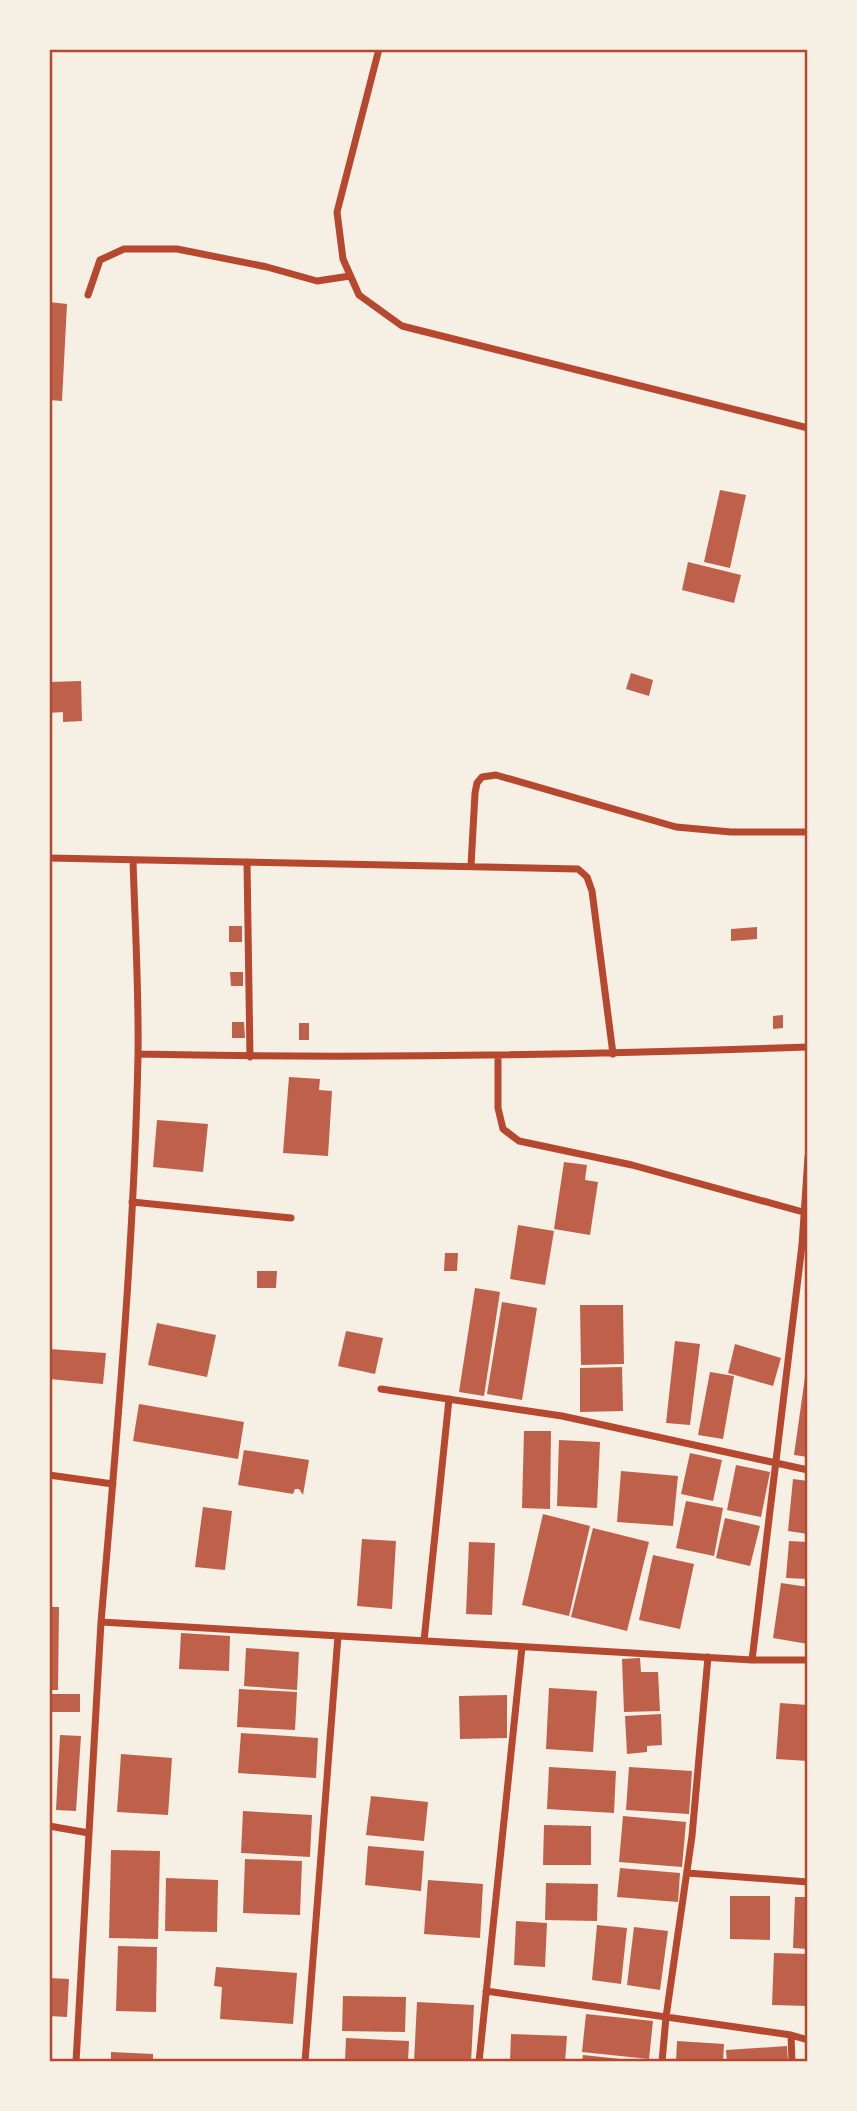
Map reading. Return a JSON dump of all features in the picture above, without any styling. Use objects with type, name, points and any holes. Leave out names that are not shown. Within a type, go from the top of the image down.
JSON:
[{"type":"street","points":[[379,49],[337,212],[343,259],[359,295],[402,326],[808,428]]},
{"type":"street","points":[[88,295],[100,260],[124,249],[177,249],[267,267],[317,281],[351,276]]},
{"type":"street","points":[[471,866],[475,793],[477,783],[488,775],[496,775],[676,827],[731,832],[808,832]]},
{"type":"street","points":[[49,858],[578,869],[587,877],[592,891],[612,1054]]},
{"type":"street","points":[[76,2062],[101,1622],[132,1202],[138,1054],[133,860]]},
{"type":"street","points":[[247,862],[250,1057]]},
{"type":"street","points":[[138,1054],[250,1057],[612,1054],[808,1047]]},
{"type":"street","points":[[498,1055],[498,1108],[503,1129],[519,1141],[632,1166],[803,1212]]},
{"type":"street","points":[[752,1660],[805,1245],[803,1212],[808,1157]]},
{"type":"street","points":[[132,1202],[291,1217]]},
{"type":"street","points":[[381,1389],[562,1416],[808,1470]]},
{"type":"street","points":[[424,1641],[449,1399]]},
{"type":"street","points":[[49,1475],[113,1484]]},
{"type":"street","points":[[101,1622],[752,1660],[808,1660]]},
{"type":"street","points":[[305,2062],[338,1636]]},
{"type":"street","points":[[479,2062],[522,1647]]},
{"type":"street","points":[[662,2062],[687,1873],[708,1657]]},
{"type":"street","points":[[49,1826],[89,1833]]},
{"type":"street","points":[[687,1873],[808,1882]]},
{"type":"street","points":[[486,1991],[792,2035],[808,2040]]},
{"type":"street","points":[[792,2035],[792,2062]]},
{"type":"building","points":[[49,302],[67,304],[62,401],[49,400]]},
{"type":"building","points":[[720,490],[746,495],[730,568],[704,562]]},
{"type":"building","points":[[688,562],[741,575],[734,603],[682,590]]},
{"type":"building","points":[[631,673],[653,680],[649,696],[626,689]]},
{"type":"building","points":[[81,681],[82,721],[63,722],[63,712],[49,713],[49,682]]},
{"type":"building","points":[[229,926],[242,926],[242,942],[229,942]]},
{"type":"building","points":[[757,927],[757,939],[731,941],[731,929]]},
{"type":"building","points":[[230,972],[243,972],[243,986],[231,986]]},
{"type":"building","points":[[783,1015],[783,1028],[773,1029],[773,1016]]},
{"type":"building","points":[[232,1022],[244,1022],[245,1038],[232,1038]]},
{"type":"building","points":[[299,1023],[309,1023],[309,1040],[299,1040]]},
{"type":"building","points":[[289,1077],[320,1079],[319,1090],[332,1091],[328,1156],[283,1153]]},
{"type":"building","points":[[157,1120],[208,1124],[203,1172],[153,1167]]},
{"type":"building","points":[[564,1162],[587,1165],[585,1180],[598,1182],[590,1235],[554,1229]]},
{"type":"building","points":[[518,1225],[554,1231],[545,1285],[510,1279]]},
{"type":"building","points":[[445,1253],[458,1253],[457,1271],[444,1271]]},
{"type":"building","points":[[257,1271],[277,1271],[276,1288],[257,1288]]},
{"type":"building","points":[[475,1288],[500,1292],[484,1396],[459,1392]]},
{"type":"building","points":[[502,1302],[537,1308],[522,1400],[487,1394]]},
{"type":"building","points":[[580,1305],[623,1305],[624,1364],[581,1365]]},
{"type":"building","points":[[157,1323],[216,1335],[207,1377],[148,1365]]},
{"type":"building","points":[[346,1331],[383,1338],[375,1374],[338,1366]]},
{"type":"building","points":[[675,1341],[700,1344],[690,1425],[666,1423]]},
{"type":"building","points":[[735,1344],[781,1358],[773,1386],[728,1373]]},
{"type":"building","points":[[49,1349],[106,1353],[103,1384],[49,1379]]},
{"type":"building","points":[[622,1367],[623,1411],[580,1412],[580,1368]]},
{"type":"building","points":[[710,1372],[734,1376],[723,1439],[698,1435]]},
{"type":"building","points":[[805,1377],[808,1378],[808,1457],[794,1455]]},
{"type":"building","points":[[139,1404],[244,1422],[238,1459],[133,1441]]},
{"type":"building","points":[[524,1431],[551,1431],[550,1509],[522,1508]]},
{"type":"building","points":[[559,1440],[600,1442],[597,1508],[557,1506]]},
{"type":"building","points":[[244,1450],[309,1460],[303,1495],[299,1489],[295,1489],[293,1494],[238,1485]]},
{"type":"building","points":[[690,1453],[722,1460],[713,1501],[681,1494]]},
{"type":"building","points":[[736,1465],[770,1472],[761,1517],[727,1510]]},
{"type":"building","points":[[621,1471],[678,1476],[673,1526],[617,1522]]},
{"type":"building","points":[[793,1479],[808,1481],[808,1534],[788,1531]]},
{"type":"building","points":[[686,1501],[723,1508],[714,1556],[676,1548]]},
{"type":"building","points":[[203,1507],[232,1511],[225,1570],[195,1567]]},
{"type":"building","points":[[543,1514],[590,1526],[569,1616],[522,1605]]},
{"type":"building","points":[[725,1518],[760,1526],[750,1566],[716,1558]]},
{"type":"building","points":[[593,1528],[649,1542],[627,1631],[571,1617]]},
{"type":"building","points":[[362,1539],[396,1541],[392,1609],[357,1606]]},
{"type":"building","points":[[789,1541],[808,1542],[808,1579],[786,1578]]},
{"type":"building","points":[[469,1542],[495,1543],[492,1615],[466,1614]]},
{"type":"building","points":[[653,1555],[694,1564],[680,1629],[639,1620]]},
{"type":"building","points":[[781,1583],[808,1587],[808,1644],[773,1638]]},
{"type":"building","points":[[49,1607],[59,1607],[58,1690],[49,1690]]},
{"type":"building","points":[[181,1633],[230,1636],[229,1671],[179,1669]]},
{"type":"building","points":[[246,1648],[299,1652],[297,1690],[244,1686]]},
{"type":"building","points":[[640,1658],[641,1672],[658,1672],[660,1711],[624,1712],[622,1659]]},
{"type":"building","points":[[549,1688],[597,1691],[593,1752],[546,1749]]},
{"type":"building","points":[[239,1689],[297,1692],[295,1730],[237,1727]]},
{"type":"building","points":[[49,1694],[80,1694],[80,1712],[49,1712]]},
{"type":"building","points":[[507,1695],[507,1738],[460,1739],[459,1696]]},
{"type":"building","points":[[780,1703],[808,1705],[808,1761],[776,1759]]},
{"type":"building","points":[[661,1714],[662,1745],[647,1746],[647,1752],[627,1754],[625,1716]]},
{"type":"building","points":[[241,1733],[318,1738],[316,1778],[238,1773]]},
{"type":"building","points":[[60,1735],[81,1736],[76,1811],[56,1810]]},
{"type":"building","points":[[121,1754],[172,1758],[168,1815],[117,1812]]},
{"type":"building","points":[[549,1767],[616,1771],[614,1813],[547,1809]]},
{"type":"building","points":[[629,1767],[692,1771],[689,1814],[626,1810]]},
{"type":"building","points":[[371,1796],[428,1802],[424,1841],[366,1835]]},
{"type":"building","points":[[243,1811],[312,1815],[310,1857],[241,1853]]},
{"type":"building","points":[[623,1816],[686,1822],[682,1867],[619,1862]]},
{"type":"building","points":[[544,1825],[591,1826],[591,1865],[543,1865]]},
{"type":"building","points":[[368,1846],[424,1851],[421,1891],[365,1885]]},
{"type":"building","points":[[111,1850],[160,1851],[158,1939],[109,1938]]},
{"type":"building","points":[[245,1859],[302,1861],[300,1915],[243,1913]]},
{"type":"building","points":[[620,1868],[680,1873],[678,1902],[617,1897]]},
{"type":"building","points":[[166,1878],[218,1880],[217,1932],[165,1931]]},
{"type":"building","points":[[428,1880],[483,1884],[480,1938],[424,1934]]},
{"type":"building","points":[[546,1883],[598,1884],[597,1921],[545,1920]]},
{"type":"building","points":[[730,1896],[770,1896],[770,1940],[730,1939]]},
{"type":"building","points":[[795,1897],[808,1897],[808,1949],[793,1948]]},
{"type":"building","points":[[516,1921],[547,1923],[545,1967],[514,1965]]},
{"type":"building","points":[[597,1925],[627,1928],[621,1984],[592,1980]]},
{"type":"building","points":[[634,1927],[668,1931],[660,1990],[627,1985]]},
{"type":"building","points":[[118,1946],[157,1947],[156,2012],[116,2011]]},
{"type":"building","points":[[774,1953],[808,1954],[808,2006],[772,2005]]},
{"type":"building","points":[[216,1967],[297,1973],[293,2024],[220,2019],[222,1987],[214,1986]]},
{"type":"building","points":[[49,1978],[69,1979],[67,2017],[49,2016]]},
{"type":"building","points":[[343,1996],[406,1997],[405,2032],[342,2031]]},
{"type":"building","points":[[417,2002],[474,2005],[471,2062],[414,2062]]},
{"type":"building","points":[[586,2014],[653,2021],[649,2059],[582,2052]]},
{"type":"building","points":[[511,2034],[567,2036],[565,2062],[510,2062]]},
{"type":"building","points":[[346,2038],[409,2041],[408,2062],[345,2062]]},
{"type":"building","points":[[677,2041],[724,2044],[723,2062],[676,2062]]},
{"type":"building","points":[[787,2046],[788,2062],[727,2062],[726,2050]]},
{"type":"building","points":[[111,2052],[153,2054],[153,2062],[111,2062]]},
{"type":"building","points":[[583,2055],[630,2060],[630,2062],[582,2062]]}]
